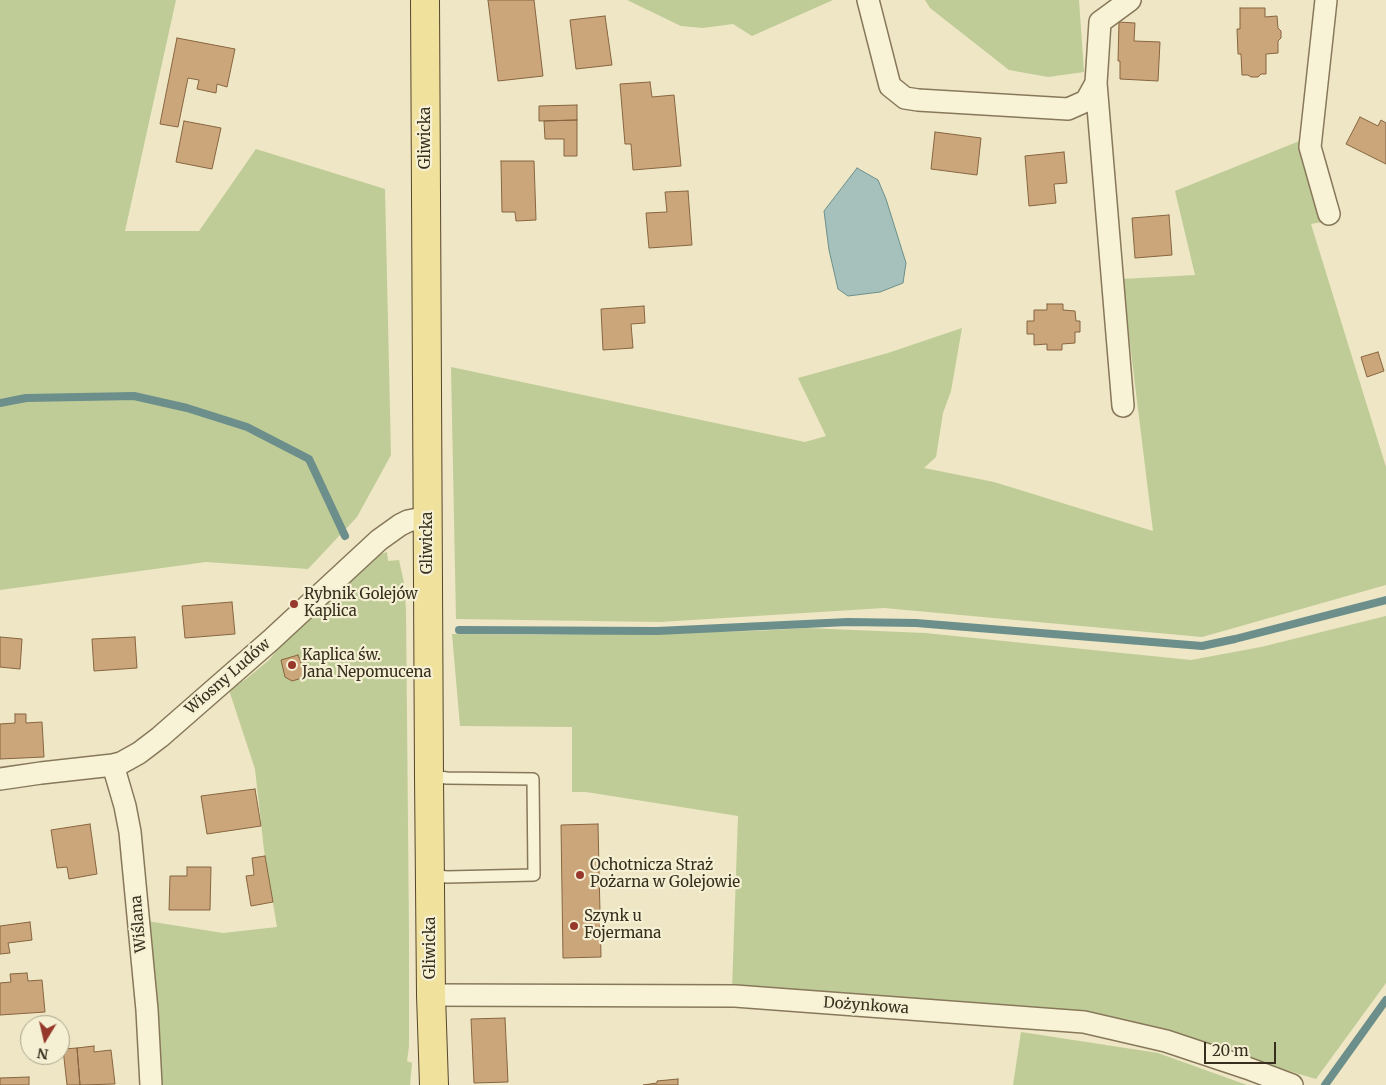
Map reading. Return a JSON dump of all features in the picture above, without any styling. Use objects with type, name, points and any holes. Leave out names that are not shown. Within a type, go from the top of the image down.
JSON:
[{"type":"main road","name":"Gliwicka","points":[[425,0],[429,776],[431,995],[434,1085]]},
{"type":"street","points":[[868,0],[890,86],[905,98],[1068,109],[1086,100],[1096,83]]},
{"type":"street","points":[[1123,406],[1096,83],[1100,22],[1130,0]]},
{"type":"street","points":[[1326,0],[1310,146],[1329,214]]},
{"type":"street","name":"Wiosny Ludów","points":[[0,779],[113,765],[121,763],[139,753],[160,737],[280,632],[378,540],[408,521],[428,517]]},
{"type":"street","name":"Wiślana","points":[[113,765],[125,806],[130,832],[151,1085]]},
{"type":"street","name":"Dożynkowa","points":[[431,995],[735,996],[1084,1022],[1166,1041],[1291,1085]]},
{"type":"lane","points":[[429,776],[446,778],[533,779],[534,875],[430,875]]},
{"type":"green space","points":[[0,0],[176,0],[125,231],[199,231],[256,149],[385,189],[391,455],[357,517],[308,569],[206,562],[0,590]]},
{"type":"green space","points":[[627,0],[833,0],[752,36],[733,24],[703,28],[681,26]]},
{"type":"green space","points":[[925,0],[1079,0],[1084,72],[1048,77],[1009,70],[930,8]]},
{"type":"green space","points":[[1302,140],[1322,222],[1311,224],[1386,467],[1386,585],[1202,637],[884,608],[660,622],[456,619],[451,367],[805,442],[826,436],[798,378],[888,353],[962,328],[951,391],[943,413],[936,457],[924,468],[994,482],[1153,531],[1122,279],[1195,275],[1175,191]]},
{"type":"green space","points":[[387,552],[388,561],[399,560],[404,583],[406,610],[409,933],[409,1046],[407,1061],[412,1063],[410,1085],[158,1085],[147,921],[223,933],[277,927],[264,850],[255,769],[229,690],[269,660],[282,644],[360,569],[378,555]]},
{"type":"green space","points":[[1386,616],[1386,983],[1316,1079],[1096,1014],[732,990],[738,816],[586,792],[572,792],[572,727],[460,726],[452,634],[536,635],[755,631],[807,628],[925,633],[1191,660],[1261,647]]},
{"type":"green space","points":[[1021,1032],[1158,1053],[1247,1085],[1013,1085]]},
{"type":"water","points":[[857,168],[878,180],[886,199],[906,263],[903,283],[880,292],[848,296],[838,289],[829,250],[824,211]]},
{"type":"building","points":[[488,0],[534,0],[543,76],[498,81]]},
{"type":"building","points":[[1240,8],[1265,8],[1265,17],[1277,16],[1278,28],[1281,31],[1281,38],[1278,41],[1278,53],[1266,54],[1266,74],[1261,74],[1258,77],[1242,75],[1241,54],[1238,54],[1237,29],[1240,29]]},
{"type":"building","points":[[605,16],[612,65],[576,69],[570,20]]},
{"type":"building","points":[[1119,22],[1135,23],[1134,41],[1160,42],[1158,81],[1120,79],[1120,61],[1118,61]]},
{"type":"building","points":[[177,38],[235,49],[227,87],[217,84],[216,93],[197,89],[199,80],[188,78],[178,127],[160,124]]},
{"type":"building","points":[[650,82],[652,97],[674,95],[681,166],[633,170],[631,144],[625,144],[620,84]]},
{"type":"building","points":[[577,105],[577,120],[539,121],[539,106]]},
{"type":"building","points":[[1360,117],[1378,126],[1381,120],[1386,123],[1386,164],[1346,144]]},
{"type":"building","points":[[577,120],[577,156],[564,156],[564,139],[545,139],[544,121]]},
{"type":"building","points":[[184,121],[221,128],[212,169],[176,162]]},
{"type":"building","points":[[935,132],[981,138],[977,175],[931,169]]},
{"type":"building","points":[[1064,152],[1067,183],[1054,184],[1056,203],[1029,206],[1025,156]]},
{"type":"building","points":[[501,161],[534,161],[536,220],[516,221],[515,212],[502,212]]},
{"type":"building","points":[[688,191],[692,245],[649,248],[646,213],[667,212],[665,192]]},
{"type":"building","points":[[1169,215],[1172,255],[1135,258],[1132,218]]},
{"type":"building","points":[[1047,304],[1063,304],[1063,310],[1075,311],[1076,321],[1080,321],[1080,332],[1075,332],[1075,343],[1062,344],[1062,350],[1047,350],[1047,344],[1034,345],[1034,334],[1027,334],[1027,321],[1034,321],[1034,310],[1047,310]]},
{"type":"building","points":[[644,306],[645,323],[631,324],[633,348],[603,350],[601,309]]},
{"type":"building","points":[[1378,352],[1384,371],[1367,377],[1361,357]]},
{"type":"building","points":[[232,602],[235,634],[185,638],[182,606]]},
{"type":"building","points":[[0,637],[22,639],[20,669],[0,667]]},
{"type":"building","points":[[135,637],[137,668],[94,671],[92,639]]},
{"type":"building","name":"Kaplica św. Jana Nepomucena","points":[[298,655],[304,670],[302,678],[292,681],[285,677],[281,660]]},
{"type":"building","points":[[15,714],[26,714],[26,723],[42,722],[44,757],[0,759],[0,724],[15,723]]},
{"type":"building","points":[[255,789],[261,826],[207,834],[201,796]]},
{"type":"building","points":[[90,824],[97,874],[69,879],[67,867],[57,868],[51,830]]},
{"type":"building","name":"Ochotnicza Straż Pożarna w Golejowie","points":[[598,824],[601,957],[563,958],[561,825]]},
{"type":"building","points":[[265,856],[273,902],[251,906],[246,876],[254,875],[252,858]]},
{"type":"building","points":[[187,867],[211,867],[210,910],[169,910],[170,876],[187,876]]},
{"type":"building","points":[[30,922],[32,940],[8,943],[10,953],[0,954],[0,926]]},
{"type":"building","points":[[27,973],[28,981],[42,980],[45,1012],[0,1015],[0,983],[11,982],[10,974]]},
{"type":"building","points":[[505,1018],[508,1082],[474,1083],[471,1019]]},
{"type":"building","points":[[94,1046],[94,1052],[111,1050],[115,1084],[80,1085],[77,1048]]},
{"type":"building","points":[[70,1048],[77,1048],[80,1085],[67,1085],[65,1065],[70,1065]]},
{"type":"building","points":[[29,1077],[29,1085],[0,1085],[0,1078]]},
{"type":"building","points":[[678,1079],[678,1085],[643,1085],[657,1083],[657,1081]]},
{"type":"waterway","points":[[0,403],[26,398],[134,396],[187,408],[247,427],[309,459],[345,536]]},
{"type":"waterway","points":[[459,630],[657,631],[848,622],[916,623],[1202,646],[1386,600]]},
{"type":"waterway","points":[[1325,1085],[1386,1000]]},
{"type":"place","name":"Rybnik Golejów Kaplica","points":[[294,604]]},
{"type":"place","name":"Kaplica św. Jana Nepomucena","points":[[292,665]]},
{"type":"place","name":"Ochotnicza Straż Pożarna w Golejowie","points":[[580,875]]},
{"type":"place","name":"Szynk u Fojermana","points":[[574,926]]}]
